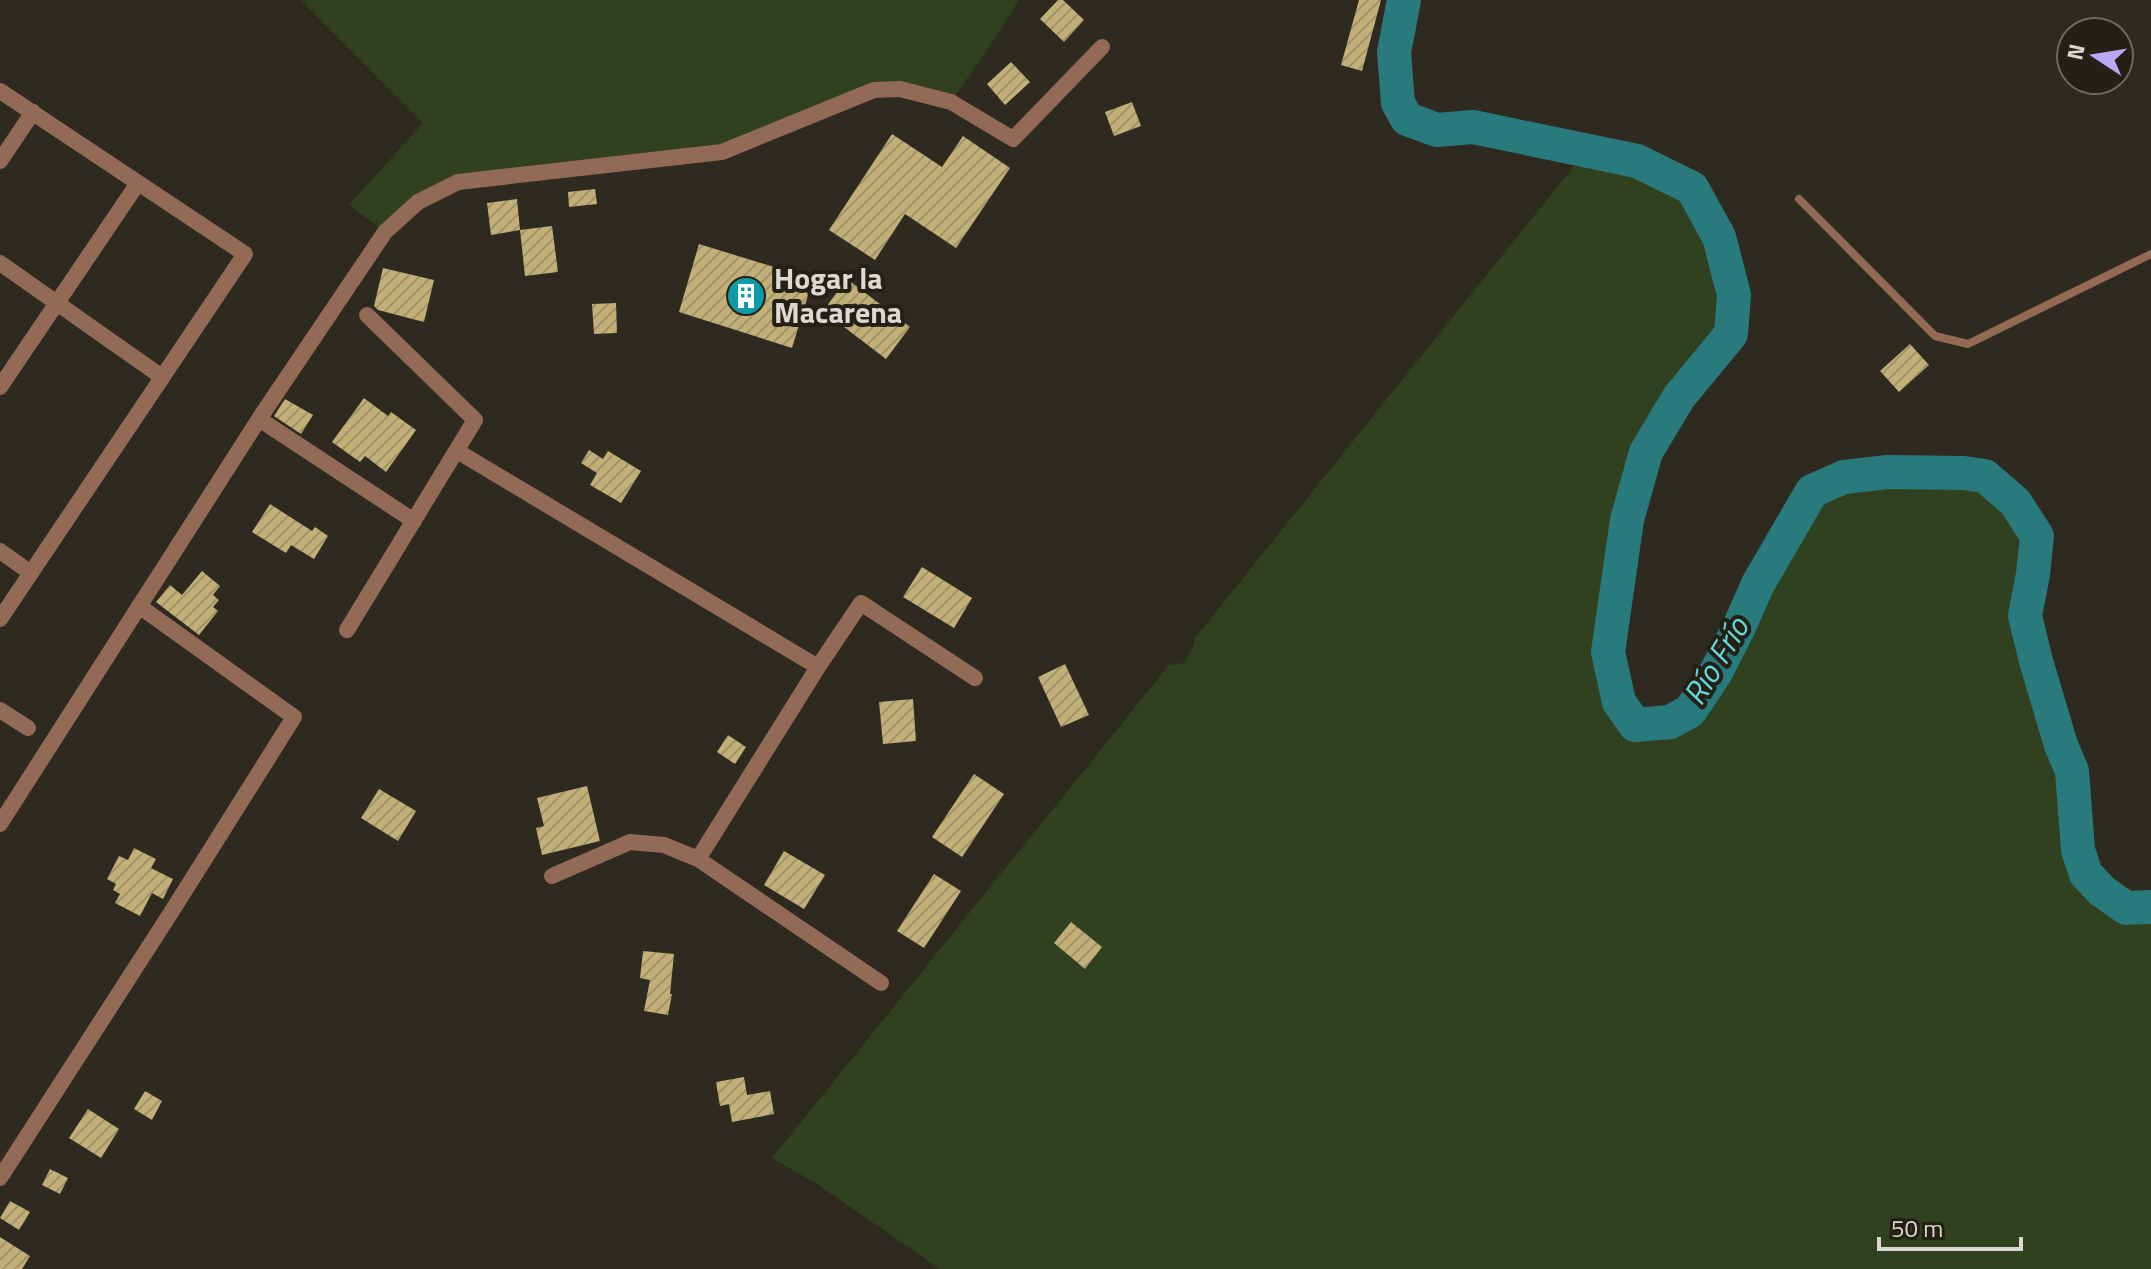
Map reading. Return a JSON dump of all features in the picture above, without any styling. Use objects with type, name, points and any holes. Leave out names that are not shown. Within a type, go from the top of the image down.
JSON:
[{"type":"street","points":[[0,824],[259,419],[385,232],[418,202],[458,182],[722,152],[874,90],[900,89],[951,102],[1013,139],[1102,47]]},
{"type":"street","points":[[0,91],[245,254],[0,619]]},
{"type":"street","points":[[0,161],[33,112]]},
{"type":"street","points":[[0,387],[138,183]]},
{"type":"street","points":[[0,263],[162,377]]},
{"type":"street","points":[[347,630],[475,420],[367,315]]},
{"type":"street","points":[[259,419],[414,521]]},
{"type":"street","points":[[457,451],[818,667]]},
{"type":"street","points":[[0,551],[31,573]]},
{"type":"street","points":[[698,859],[861,603],[975,678]]},
{"type":"street","points":[[0,1178],[294,717],[139,606]]},
{"type":"street","points":[[0,710],[28,728]]},
{"type":"street","points":[[552,876],[630,842],[664,845],[698,859],[881,983]]},
{"type":"lane","points":[[1799,199],[1935,336],[1968,344],[2151,254]]},
{"type":"green space","points":[[301,0],[1019,0],[951,102],[900,89],[722,152],[458,182],[385,232],[349,205],[423,123]]},
{"type":"green space","points":[[1586,151],[1637,161],[1692,188],[1719,237],[1734,295],[1731,334],[1679,397],[1646,452],[1627,520],[1608,652],[1619,702],[1635,724],[1670,722],[1690,711],[1716,672],[1758,584],[1812,491],[1844,477],[1888,472],[1985,476],[2015,502],[2037,536],[2025,616],[2061,745],[2072,771],[2078,850],[2086,874],[2102,891],[2126,908],[2151,907],[2151,1269],[940,1269],[817,1184],[772,1158],[1169,665],[1184,663],[1195,638]]},
{"type":"building","points":[[1058,0],[1063,0],[1084,20],[1064,42],[1040,19]]},
{"type":"building","points":[[1359,0],[1381,0],[1362,71],[1341,65]]},
{"type":"building","points":[[1011,62],[1030,82],[1005,105],[987,84]]},
{"type":"building","points":[[1132,102],[1141,126],[1114,136],[1105,112]]},
{"type":"building","points":[[892,134],[942,167],[963,136],[1010,168],[956,248],[905,214],[875,260],[829,230]]},
{"type":"building","points":[[595,189],[597,204],[569,207],[568,192]]},
{"type":"building","points":[[517,199],[520,230],[491,235],[487,203]]},
{"type":"building","points":[[552,226],[558,272],[525,276],[520,230]]},
{"type":"building","name":"Hogar la Macarena","points":[[699,244],[813,279],[792,348],[679,312]]},
{"type":"building","points":[[383,268],[434,280],[424,322],[378,310],[374,306]]},
{"type":"building","points":[[847,279],[910,327],[886,359],[823,311]]},
{"type":"building","points":[[616,303],[617,333],[594,334],[592,304]]},
{"type":"building","points":[[1910,344],[1929,365],[1899,392],[1880,371]]},
{"type":"building","points":[[364,398],[388,416],[391,412],[416,430],[386,472],[365,456],[360,462],[332,442]]},
{"type":"building","points":[[285,399],[313,415],[301,434],[274,416]]},
{"type":"building","points":[[589,450],[603,459],[608,451],[641,471],[621,503],[590,485],[597,473],[581,463]]},
{"type":"building","points":[[270,504],[312,531],[315,527],[328,536],[314,559],[291,545],[286,553],[252,532]]},
{"type":"building","points":[[922,567],[972,598],[954,628],[903,597]]},
{"type":"building","points":[[202,571],[220,586],[213,595],[219,600],[213,607],[218,611],[199,635],[156,602],[170,585],[182,595]]},
{"type":"building","points":[[1065,664],[1089,715],[1061,727],[1038,677]]},
{"type":"building","points":[[913,699],[916,741],[883,744],[879,702]]},
{"type":"building","points":[[728,735],[746,747],[735,764],[717,752]]},
{"type":"building","points":[[974,774],[1004,794],[962,857],[932,837]]},
{"type":"building","points":[[587,786],[600,841],[542,855],[536,828],[544,826],[537,798]]},
{"type":"building","points":[[379,789],[416,811],[398,841],[361,818]]},
{"type":"building","points":[[134,848],[156,859],[151,868],[173,879],[163,899],[152,893],[140,916],[115,903],[120,894],[113,890],[116,884],[107,879],[119,856],[128,860]]},
{"type":"building","points":[[784,851],[825,875],[804,909],[764,885]]},
{"type":"building","points":[[934,874],[961,891],[924,948],[897,931]]},
{"type":"building","points":[[1071,922],[1102,947],[1085,969],[1054,943]]},
{"type":"building","points":[[643,951],[674,954],[668,1015],[644,1011],[650,980],[640,978]]},
{"type":"building","points":[[744,1077],[747,1095],[770,1091],[774,1114],[732,1122],[729,1104],[720,1106],[716,1082]]},
{"type":"building","points":[[145,1091],[162,1101],[152,1120],[134,1109]]},
{"type":"building","points":[[88,1109],[119,1129],[101,1158],[69,1138]]},
{"type":"building","points":[[50,1169],[68,1178],[60,1194],[42,1185]]},
{"type":"building","points":[[10,1201],[30,1212],[19,1230],[0,1218]]},
{"type":"building","points":[[0,1237],[30,1256],[22,1269],[0,1269]]},
{"type":"waterway","name":"Río Frío","points":[[1404,0],[1394,52],[1398,103],[1407,119],[1437,130],[1473,127],[1637,161],[1692,188],[1719,237],[1734,295],[1731,334],[1679,397],[1646,452],[1627,520],[1608,652],[1619,702],[1635,725],[1670,722],[1690,711],[1716,672],[1758,584],[1812,491],[1844,477],[1888,472],[1985,476],[2015,502],[2037,536],[2025,616],[2061,745],[2072,771],[2078,850],[2086,874],[2102,891],[2126,908],[2151,907]]},
{"type":"place","name":"Hogar la Macarena","points":[[746,296]]}]
